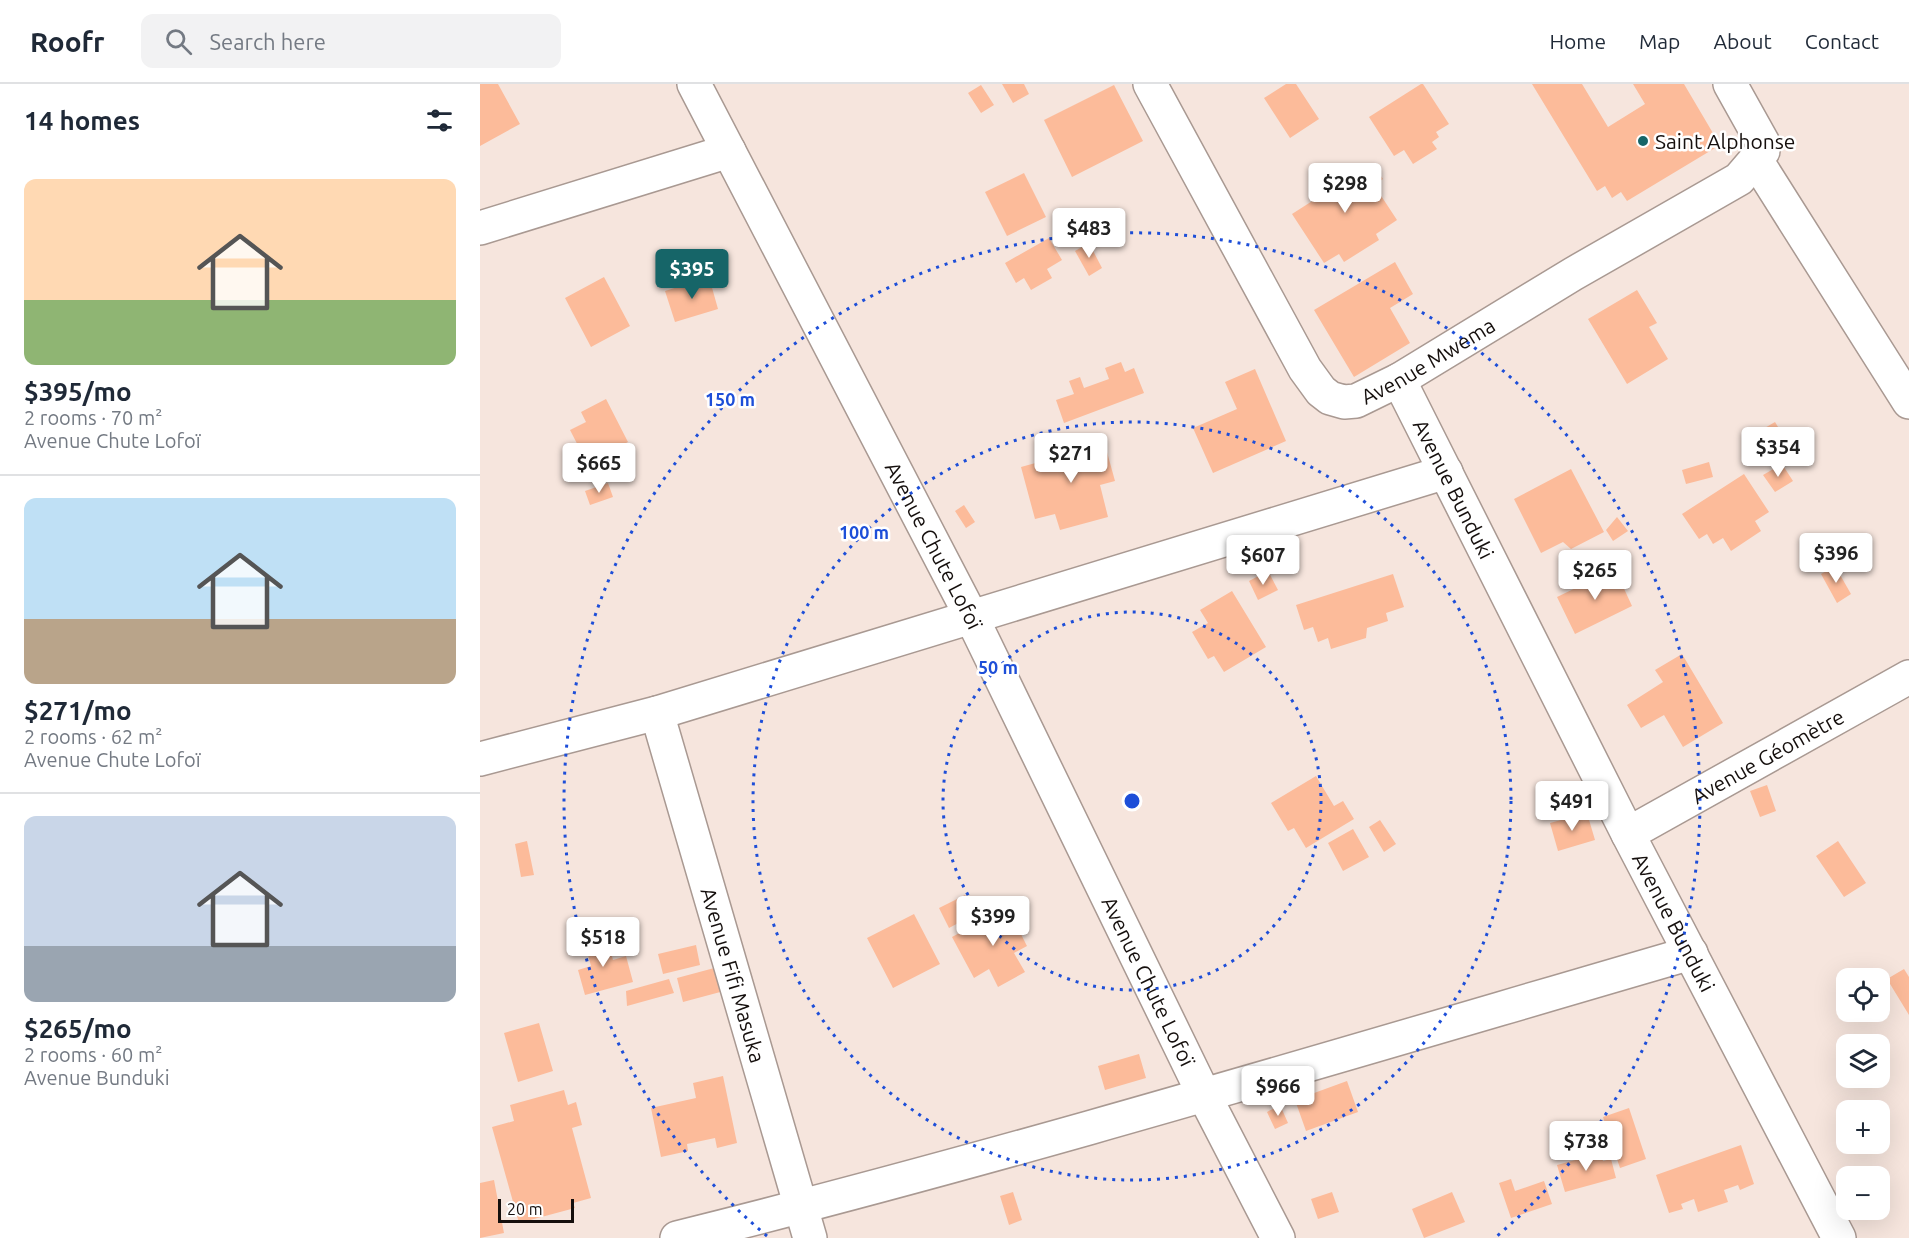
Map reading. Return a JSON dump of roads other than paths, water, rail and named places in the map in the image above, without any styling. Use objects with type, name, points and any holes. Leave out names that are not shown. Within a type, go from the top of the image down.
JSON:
[{"type":"street","name":"Avenue Chute Lofoï","points":[[694,84],[971,616],[1204,1095],[1278,1238]]},
{"type":"street","name":"Avenue Mwema","points":[[1150,84],[1305,369],[1321,391],[1330,398],[1344,402],[1356,400],[1399,380],[1573,274],[1732,184],[1756,160]]},
{"type":"street","points":[[1730,84],[1763,143],[1763,151],[1756,160],[1909,402]]},
{"type":"street","points":[[480,228],[729,151]]},
{"type":"street","name":"Avenue Bunduki","points":[[1399,380],[1628,834],[1839,1238]]},
{"type":"street","points":[[480,759],[657,712],[1446,472]]},
{"type":"street","name":"Avenue Géomètre","points":[[1628,834],[1909,677]]},
{"type":"street","name":"Avenue Fifi Masuka","points":[[657,712],[810,1238]]},
{"type":"street","points":[[677,1238],[801,1207],[1204,1095],[1690,953]]},
{"type":"place","name":"Saint Alphonse","points":[[1643,141]]}]
